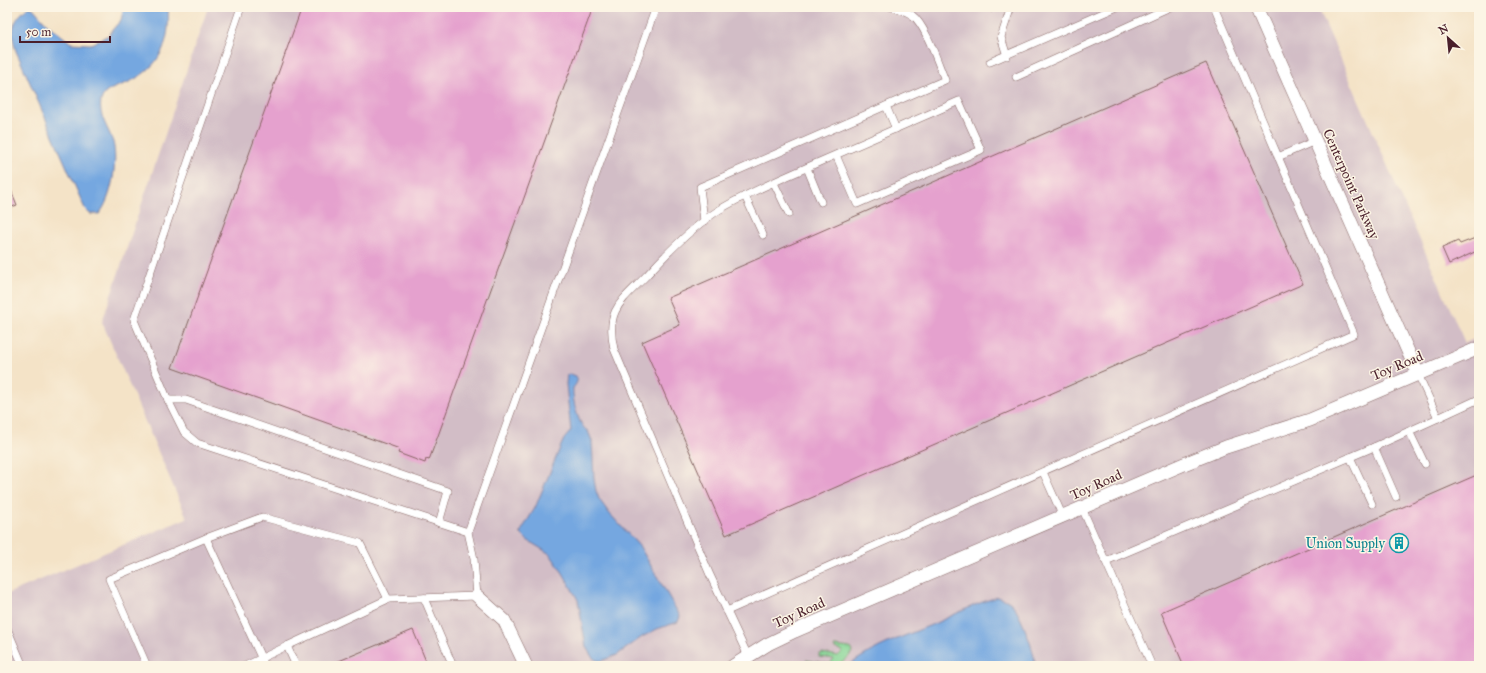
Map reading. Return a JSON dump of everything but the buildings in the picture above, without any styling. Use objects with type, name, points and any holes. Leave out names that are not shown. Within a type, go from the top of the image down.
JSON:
[{"type":"street","name":"Centerpoint Parkway","points":[[1256,7],[1418,374]]},
{"type":"street","name":"Toy Road","points":[[733,666],[751,661],[795,631],[1082,508],[1226,447],[1310,420],[1479,348]]},
{"type":"street","points":[[477,596],[504,620],[526,666]]},
{"type":"lane","points":[[241,7],[134,320],[168,400],[184,432],[198,443],[468,532]]},
{"type":"lane","points":[[245,666],[388,599],[477,596],[474,559],[468,532],[656,7]]},
{"type":"lane","points":[[704,221],[700,187],[945,80],[922,26],[913,16],[892,7]]},
{"type":"lane","points":[[1007,56],[1001,37],[1011,7]]},
{"type":"lane","points":[[990,62],[1007,56],[1117,7]]},
{"type":"lane","points":[[1016,77],[1170,7]]},
{"type":"lane","points":[[727,611],[1354,334],[1214,7]]},
{"type":"lane","points":[[751,661],[710,575],[617,359],[611,332],[613,314],[619,304],[659,262],[704,221],[745,196],[836,155],[959,101],[981,150],[857,204],[836,155]]},
{"type":"lane","points":[[886,106],[896,129]]},
{"type":"lane","points":[[1278,157],[1315,141]]},
{"type":"lane","points":[[807,168],[821,202]]},
{"type":"lane","points":[[774,183],[789,214]]},
{"type":"lane","points":[[745,196],[763,235]]},
{"type":"lane","points":[[1418,374],[1438,418]]},
{"type":"lane","points":[[1106,561],[1374,447],[1479,399]]},
{"type":"lane","points":[[168,400],[186,400],[448,491],[439,522]]},
{"type":"lane","points":[[1409,431],[1425,464]]},
{"type":"lane","points":[[1374,447],[1396,496]]},
{"type":"lane","points":[[1350,457],[1372,504]]},
{"type":"lane","points":[[1042,472],[1063,517]]},
{"type":"lane","points":[[1082,508],[1152,666]]},
{"type":"lane","points":[[147,666],[109,578],[206,538],[262,517],[360,543],[388,599]]},
{"type":"lane","points":[[206,538],[265,666]]},
{"type":"lane","points":[[424,598],[453,666]]},
{"type":"lane","points":[[7,628],[23,666]]},
{"type":"lane","points":[[288,646],[296,666]]},
{"type":"shaded area","points":[[208,7],[1318,7],[1465,343],[1479,337],[1479,666],[7,666],[7,594],[187,518],[102,322]]},
{"type":"green space","points":[[835,646],[850,648],[852,652],[840,664],[836,666],[824,667],[804,664],[806,660],[829,664],[834,659],[819,657],[819,655],[822,653],[838,656],[843,651],[834,648]]},
{"type":"water","points":[[29,7],[33,8],[47,24],[71,43],[91,44],[109,35],[121,20],[124,7],[168,7],[168,31],[162,52],[156,61],[140,76],[108,91],[102,97],[100,106],[101,111],[113,142],[115,159],[113,180],[104,207],[99,214],[90,214],[85,209],[16,51],[13,38],[14,26],[19,16]]},
{"type":"water","points":[[569,374],[576,376],[577,378],[577,382],[573,388],[575,405],[581,424],[588,431],[592,441],[594,479],[599,499],[609,513],[640,547],[680,616],[678,622],[657,629],[642,637],[617,655],[601,661],[592,657],[586,647],[578,600],[563,573],[550,554],[527,540],[520,533],[535,508],[564,439],[571,431],[566,384],[567,375]]},
{"type":"water","points":[[998,597],[1012,604],[1019,616],[1030,643],[1035,660],[1035,666],[848,666],[890,642],[974,605]]},
{"type":"place","name":"Union Supply","points":[[1399,543]]}]
